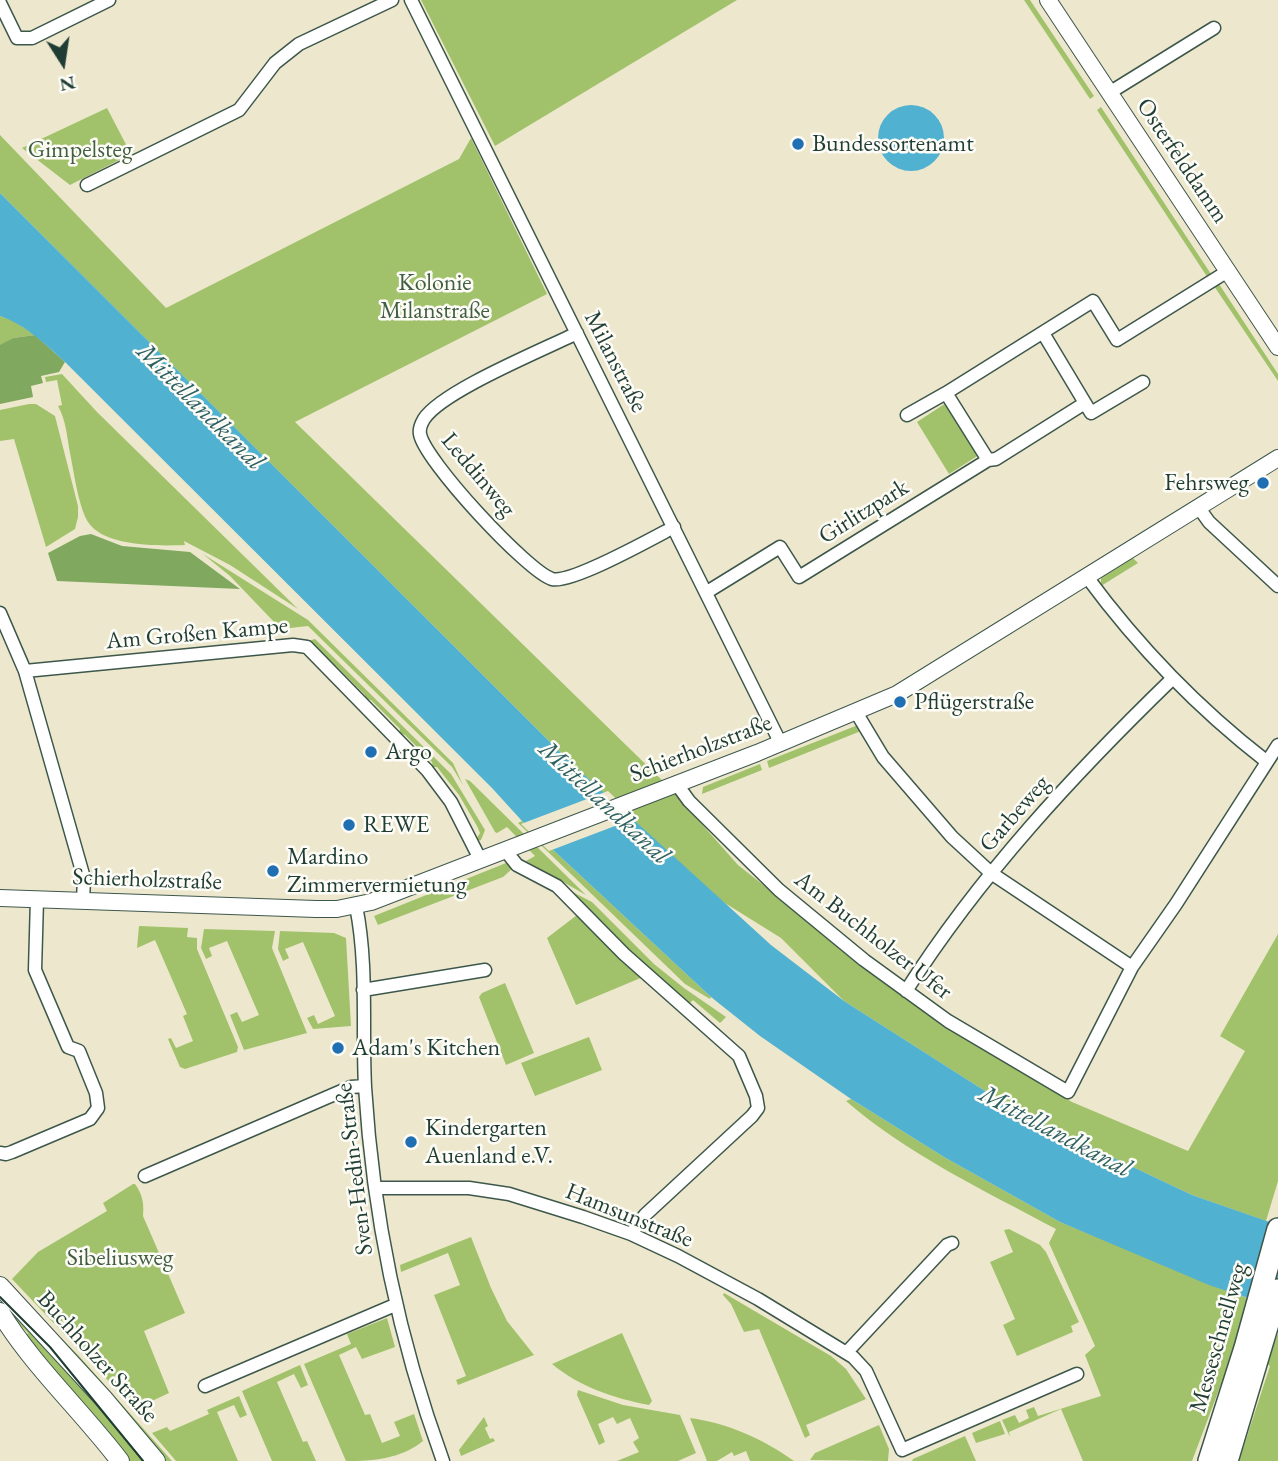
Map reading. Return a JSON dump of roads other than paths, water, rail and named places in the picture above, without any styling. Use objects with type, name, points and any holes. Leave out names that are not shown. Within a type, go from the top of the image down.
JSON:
[{"type":"highway","name":"Messeschnellweg","points":[[1227,1461],[1278,1229]]},
{"type":"highway","name":"Messeschnellweg","points":[[1209,1461],[1278,1290]]},
{"type":"main road","name":"Buchholzer Straße","points":[[0,1286],[103,1398],[156,1461]]},
{"type":"main road","name":"Buchholzer Straße","points":[[0,1312],[12,1332],[120,1461]]},
{"type":"street","points":[[0,3],[18,38],[32,38],[109,0]]},
{"type":"street","points":[[87,185],[239,110],[275,64],[299,44],[392,0]]},
{"type":"street","name":"Milanstraße","points":[[411,0],[781,744]]},
{"type":"street","name":"Osterfelddamm","points":[[1048,0],[1278,347]]},
{"type":"street","points":[[1109,93],[1214,29]]},
{"type":"street","points":[[907,415],[1093,301],[1117,340],[1228,271]]},
{"type":"street","name":"Leddinweg","points":[[577,333],[462,389],[429,413],[422,421],[419,433],[428,453],[476,511],[538,572],[553,579],[573,576],[674,527]]},
{"type":"street","points":[[1042,333],[1091,413],[1143,382]]},
{"type":"street","points":[[946,393],[988,460],[996,459],[1085,403]]},
{"type":"street","name":"Schierholzstraße","points":[[0,898],[316,909],[356,906],[781,744],[918,682],[1278,458]]},
{"type":"street","name":"Girlitzpark","points":[[707,592],[780,547],[799,578],[988,460]]},
{"type":"street","points":[[1199,508],[1209,522],[1278,586]]},
{"type":"street","points":[[1087,577],[1173,678],[1231,734],[1266,761]]},
{"type":"street","points":[[0,613],[25,671],[84,878],[83,901]]},
{"type":"street","name":"Am Großen Kampe","points":[[25,671],[293,646],[307,647],[427,770],[452,802],[480,859]]},
{"type":"street","name":"Garbeweg","points":[[906,992],[934,948],[991,873],[1096,753],[1173,678]]},
{"type":"street","points":[[856,712],[883,757],[952,837],[991,873],[1132,967],[1176,904],[1278,745]]},
{"type":"street","name":"Am Buchholzer Ufer","points":[[676,783],[689,801],[779,890],[863,960],[948,1021],[1068,1092],[1132,967]]},
{"type":"street","points":[[505,850],[517,865],[557,886],[624,954],[739,1056],[756,1096],[758,1105],[747,1122],[645,1215],[631,1234]]},
{"type":"street","points":[[0,1153],[12,1152],[90,1119],[98,1108],[96,1093],[79,1051],[68,1047],[35,971],[37,899]]},
{"type":"street","name":"Sven-Hedin-Straße","points":[[356,906],[363,990],[365,1087],[375,1188],[395,1305],[414,1378],[443,1461]]},
{"type":"street","points":[[363,990],[485,970]]},
{"type":"street","points":[[145,1176],[351,1087],[365,1087]]},
{"type":"street","name":"Hamsunstraße","points":[[375,1188],[469,1188],[509,1194],[631,1234],[678,1256],[758,1298],[847,1352],[866,1371],[901,1455]]},
{"type":"street","points":[[847,1352],[947,1245],[952,1243]]},
{"type":"street","points":[[205,1386],[395,1305]]},
{"type":"street","points":[[901,1455],[1077,1374]]},
{"type":"water","points":[[911,105],[924,108],[934,115],[941,125],[944,138],[941,151],[934,161],[924,168],[911,171],[898,168],[888,161],[881,151],[878,138],[881,125],[888,115],[898,108]]},
{"type":"water","name":"Mittellandkanal","points":[[0,193],[568,760],[771,945],[844,1001],[1021,1114],[1192,1195],[1278,1225],[1278,1308],[1209,1285],[1060,1222],[944,1157],[851,1099],[760,1036],[711,997],[522,821],[65,362],[27,330],[0,316]]},
{"type":"tram line","points":[[0,1297],[50,1347],[143,1461]]},
{"type":"place","name":"Bundessortenamt","points":[[798,144]]},
{"type":"place","name":"Fehrsweg","points":[[1263,483]]},
{"type":"place","name":"Pflügerstraße","points":[[900,702]]},
{"type":"place","name":"Argo","points":[[371,752]]},
{"type":"place","name":"REWE","points":[[349,825]]},
{"type":"place","name":"Mardino Zimmervermietung","points":[[273,871]]},
{"type":"place","name":"Adam's Kitchen","points":[[338,1048]]},
{"type":"place","name":"Kindergarten Auenland e.V.","points":[[411,1142]]},
{"type":"park label","name":"Gimpelsteg","points":[[80,150]]},
{"type":"park label","name":"Kolonie Milanstraße","points":[[435,297]]},
{"type":"park label","name":"Sibeliusweg","points":[[120,1258]]}]
